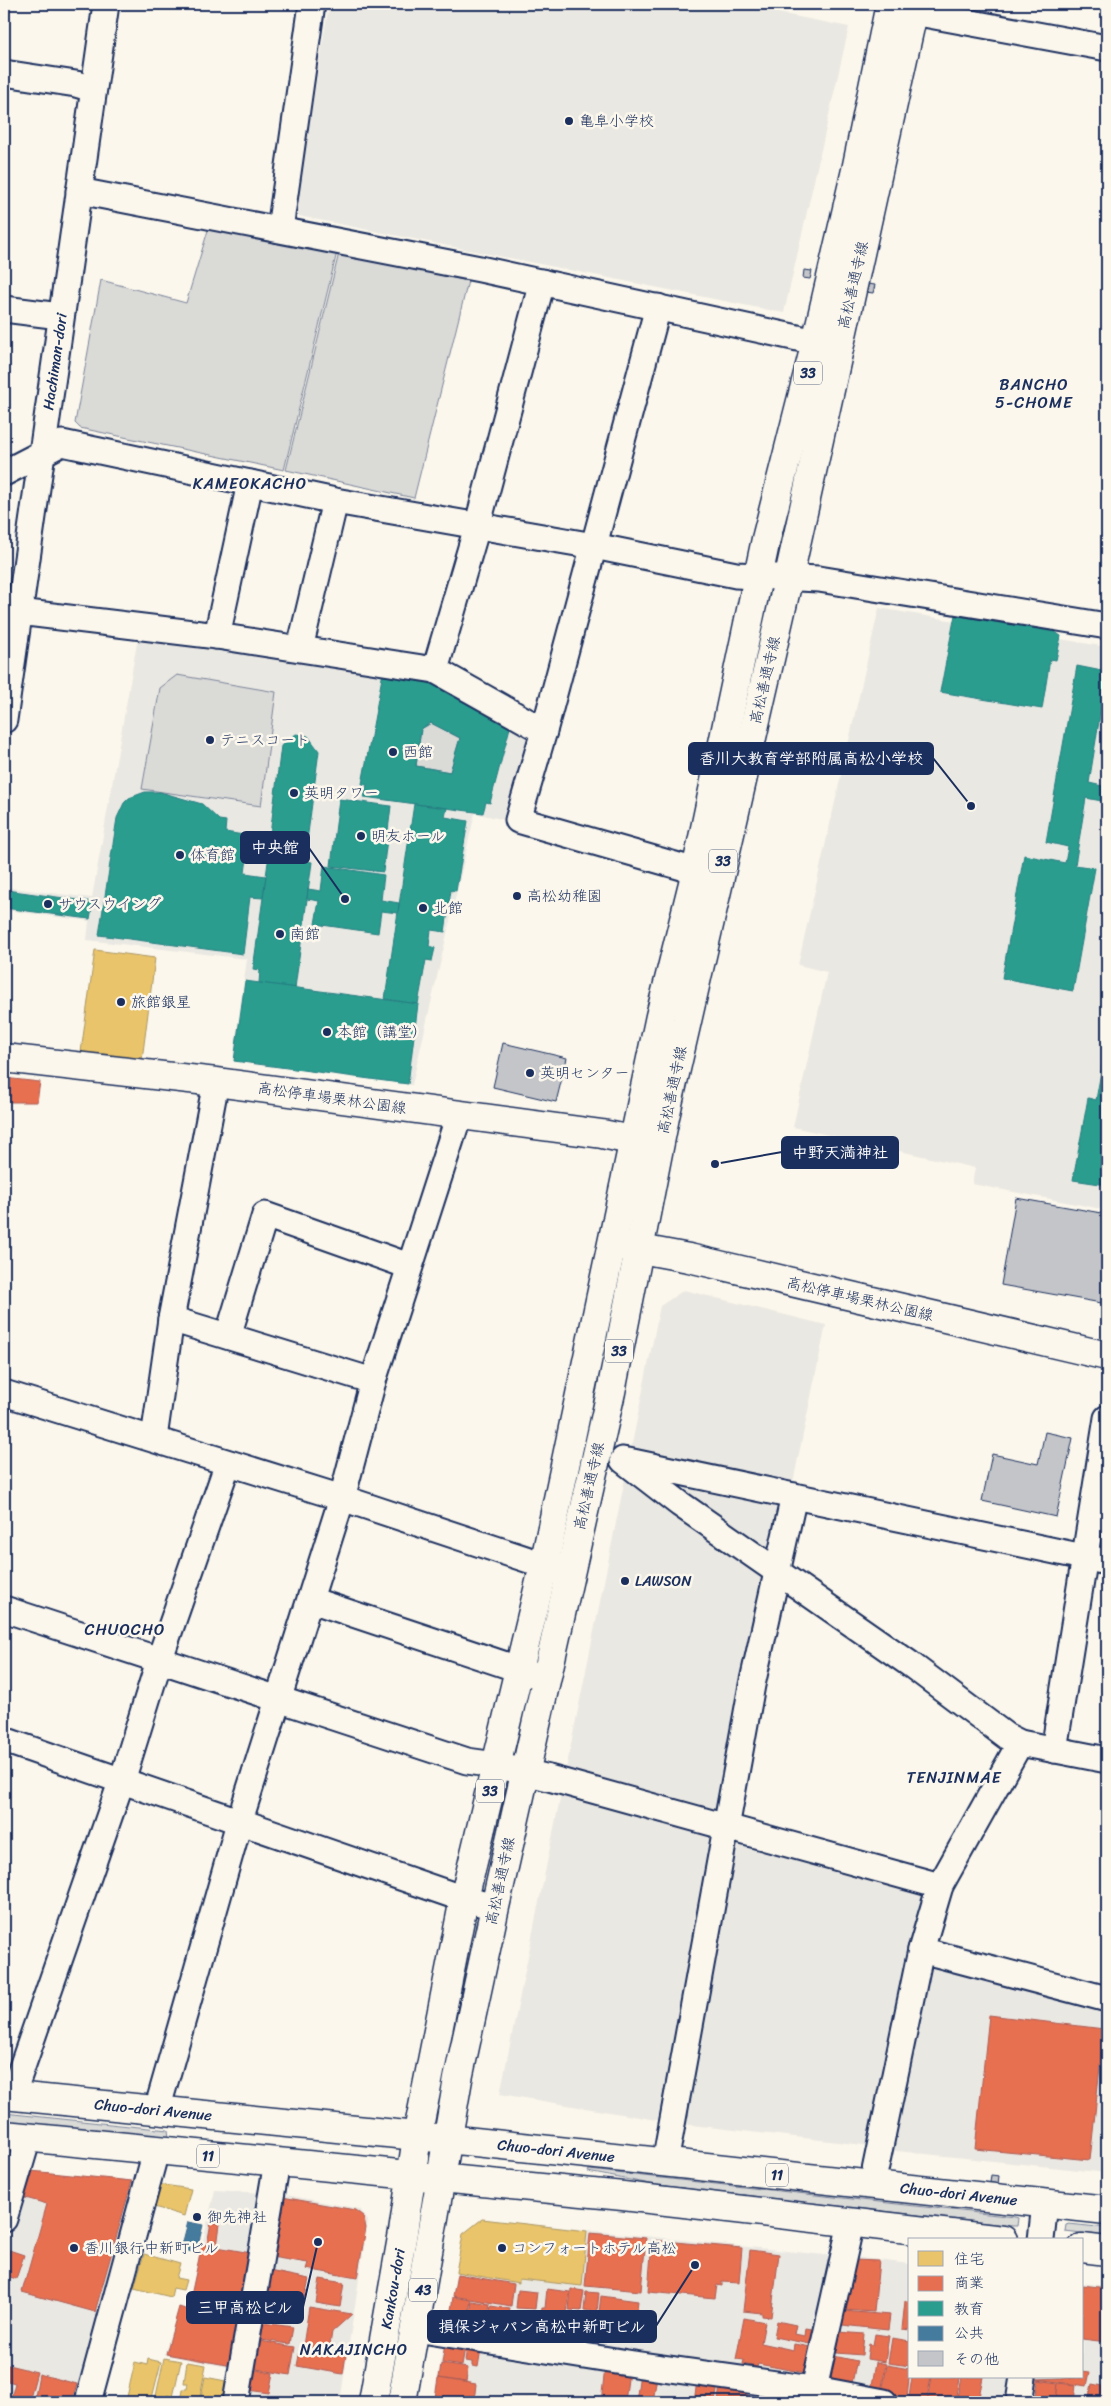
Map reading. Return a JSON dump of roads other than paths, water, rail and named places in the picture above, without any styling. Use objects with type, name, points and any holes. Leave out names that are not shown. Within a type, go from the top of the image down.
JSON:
[{"type":"main road","name":"高松善通寺線","points":[[413,2175],[418,2137],[464,1899],[519,1669],[557,1569],[596,1453],[641,1249],[646,1143],[660,1016],[696,871],[794,421],[816,342],[896,6]]},
{"type":"main road","name":"高松善通寺線","points":[[442,2178],[447,2139],[495,1907],[546,1678],[569,1447],[613,1243],[646,1143],[788,576],[896,6]]},
{"type":"main road","name":"高松停車場栗林公園線","points":[[4,1058],[216,1082],[646,1143]]},
{"type":"main road","name":"高松停車場栗林公園線","points":[[613,1243],[689,1258],[1107,1356]]},
{"type":"main road","name":"Chuo-dori Avenue","points":[[8,2095],[447,2139],[1107,2210]]},
{"type":"main road","name":"11","points":[[16,2136],[623,2196],[985,2238]]},
{"type":"main road","name":"Kankou-dori","points":[[373,2402],[413,2175]]},
{"type":"main road","name":"Kankou-dori","points":[[402,2402],[442,2178]]},
{"type":"main road","points":[[1084,2248],[1107,2251]]},
{"type":"street","name":"Hachiman-dori","points":[[4,720],[13,624],[40,455],[92,89],[106,4]]},
{"type":"street","points":[[280,230],[312,4]]},
{"type":"street","points":[[896,6],[1107,48]]},
{"type":"street","points":[[4,73],[76,84],[92,89]]},
{"type":"street","points":[[79,190],[542,282],[816,342]]},
{"type":"street","points":[[435,670],[477,527],[542,282]]},
{"type":"street","points":[[658,307],[544,731],[518,820],[696,871]]},
{"type":"street","points":[[4,309],[60,316]]},
{"type":"street","points":[[4,473],[62,443],[335,501],[594,546],[736,574],[788,576],[825,580],[1107,626]]},
{"type":"street","points":[[217,636],[250,483]]},
{"type":"street","points":[[300,648],[335,501]]},
{"type":"street","points":[[13,624],[217,636],[435,670],[544,731]]},
{"type":"street","points":[[154,1438],[172,1319],[216,1082]]},
{"type":"street","points":[[157,2110],[239,1823],[342,1498],[373,1381],[459,1115]]},
{"type":"street","points":[[228,1336],[265,1215],[409,1266]]},
{"type":"street","points":[[172,1319],[373,1381]]},
{"type":"street","points":[[4,1393],[154,1438],[557,1569]]},
{"type":"street","points":[[1054,1750],[1096,1559],[1107,1418]]},
{"type":"street","points":[[569,1447],[1096,1559]]},
{"type":"street","points":[[623,1460],[777,1574],[910,1664],[1006,1736],[1020,1743],[1107,1760]]},
{"type":"street","points":[[8,2095],[121,1781],[159,1660],[228,1463]]},
{"type":"street","points":[[665,2163],[752,1685],[794,1496]]},
{"type":"street","points":[[311,1600],[546,1678]]},
{"type":"street","points":[[4,1609],[279,1697],[467,1761],[496,1765],[524,1772],[727,1826],[940,1886]]},
{"type":"street","points":[[4,1740],[239,1823],[464,1899],[495,1907]]},
{"type":"street","points":[[872,2185],[921,1950],[940,1886],[1020,1743]]},
{"type":"street","points":[[921,1950],[1107,1999]]},
{"type":"street","points":[[4,2219],[16,2136]]},
{"type":"street","points":[[88,2402],[156,2151]]},
{"type":"street","points":[[236,2402],[277,2162]]},
{"type":"street","points":[[1041,2238],[1045,2204]]},
{"type":"street","points":[[812,2396],[851,2223]]},
{"type":"street","points":[[416,2328],[812,2396],[884,2402]]},
{"type":"street","points":[[1019,2402],[1023,2378]]},
{"type":"place","name":"亀阜小学校","points":[[569,121]]},
{"type":"place","name":"テニスコート","points":[[210,740]]},
{"type":"place","name":"西館","points":[[393,752]]},
{"type":"place","name":"英明タワー","points":[[294,793]]},
{"type":"place","name":"香川大教育学部附属高松小学校","points":[[971,806]]},
{"type":"place","name":"明友ホール","points":[[361,836]]},
{"type":"place","name":"体育館","points":[[180,855]]},
{"type":"place","name":"高松幼稚園","points":[[517,896]]},
{"type":"place","name":"中央館","points":[[345,899]]},
{"type":"place","name":"サウスウイング","points":[[48,904]]},
{"type":"place","name":"北館","points":[[423,908]]},
{"type":"place","name":"南館","points":[[280,934]]},
{"type":"place","name":"旅館銀星","points":[[121,1002]]},
{"type":"place","name":"本館（講堂）","points":[[327,1032]]},
{"type":"place","name":"英明センター","points":[[530,1073]]},
{"type":"place","name":"中野天満神社","points":[[715,1164]]},
{"type":"place","name":"LAWSON","points":[[625,1581]]},
{"type":"place","name":"御先神社","points":[[197,2217]]},
{"type":"place","name":"三甲高松ビル","points":[[318,2242]]},
{"type":"place","name":"香川銀行中新町ビル","points":[[74,2248]]},
{"type":"place","name":"コンフォートホテル高松","points":[[502,2248]]},
{"type":"place","name":"損保ジャパン高松中新町ビル","points":[[695,2265]]},
{"type":"district","name":"BANCHO 5-CHOME","points":[[1034,393]]},
{"type":"district","name":"KAMEOKACHO","points":[[250,483]]},
{"type":"district","name":"CHUOCHO","points":[[125,1629]]},
{"type":"district","name":"TENJINMAE","points":[[954,1777]]},
{"type":"district","name":"NAKAJINCHO","points":[[354,2349]]}]
